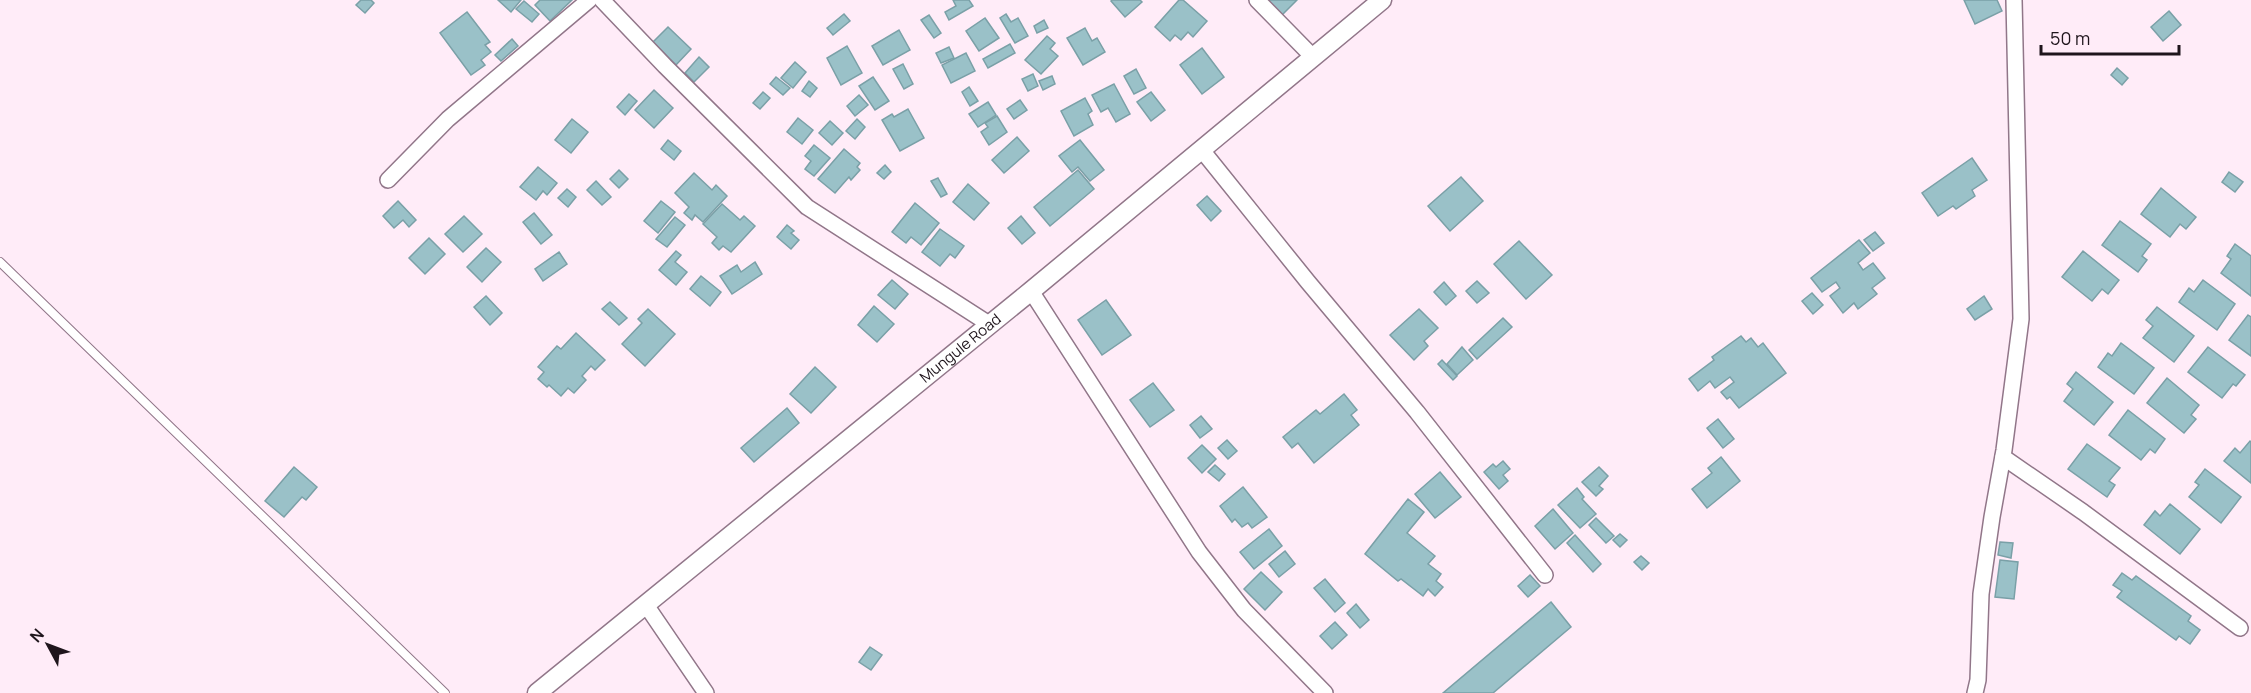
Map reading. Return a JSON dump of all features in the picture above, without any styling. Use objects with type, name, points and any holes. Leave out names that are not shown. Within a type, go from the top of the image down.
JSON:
[{"type":"street","points":[[388,180],[448,119],[590,0]]},
{"type":"street","points":[[602,0],[807,207],[989,324]]},
{"type":"street","points":[[1257,0],[1312,57]]},
{"type":"street","name":"Mungule Road","points":[[537,693],[1031,291],[1382,0]]},
{"type":"street","points":[[1975,693],[1978,680],[1981,594],[2003,457],[2021,319],[2014,0]]},
{"type":"street","points":[[1202,149],[1308,282],[1418,412],[1545,575]]},
{"type":"street","points":[[1031,291],[1199,552],[1244,610],[1324,693]]},
{"type":"street","points":[[2003,457],[2083,512],[2240,628]]},
{"type":"street","points":[[646,605],[706,693]]},
{"type":"lane","points":[[0,262],[446,693]]},
{"type":"building","points":[[361,0],[371,0],[374,3],[365,13],[356,5]]},
{"type":"building","points":[[498,0],[521,0],[511,12]]},
{"type":"building","points":[[540,0],[572,0],[550,21],[535,5]]},
{"type":"building","points":[[953,0],[969,0],[973,6],[949,20],[945,12],[956,6]]},
{"type":"building","points":[[1112,0],[1140,0],[1142,2],[1125,17]]},
{"type":"building","points":[[1179,0],[1183,0],[1207,21],[1193,37],[1188,32],[1181,40],[1175,35],[1170,41],[1155,27]]},
{"type":"building","points":[[1265,0],[1297,0],[1281,16]]},
{"type":"building","points":[[1964,0],[1997,0],[2002,11],[1975,24]]},
{"type":"building","points":[[524,1],[539,14],[532,22],[516,9]]},
{"type":"building","points":[[2169,11],[2181,25],[2163,41],[2151,27]]},
{"type":"building","points":[[467,12],[490,42],[485,45],[491,52],[481,60],[485,65],[471,75],[440,33]]},
{"type":"building","points":[[844,14],[850,21],[833,35],[827,28]]},
{"type":"building","points":[[1006,14],[1011,22],[1018,18],[1028,36],[1015,43],[1000,18]]},
{"type":"building","points":[[929,15],[941,33],[934,38],[921,20]]},
{"type":"building","points":[[985,18],[999,38],[979,51],[966,31]]},
{"type":"building","points":[[1044,20],[1048,28],[1037,33],[1034,26]]},
{"type":"building","points":[[668,27],[691,49],[676,65],[653,42]]},
{"type":"building","points":[[1085,28],[1092,41],[1097,38],[1105,52],[1083,65],[1067,38]]},
{"type":"building","points":[[899,30],[910,50],[883,65],[872,46]]},
{"type":"building","points":[[1047,36],[1055,43],[1050,49],[1058,56],[1041,74],[1025,60]]},
{"type":"building","points":[[512,39],[518,46],[501,61],[495,55]]},
{"type":"building","points":[[1010,44],[1015,53],[988,68],[983,59]]},
{"type":"building","points":[[847,46],[862,73],[841,85],[827,58]]},
{"type":"building","points":[[949,47],[954,58],[941,63],[936,53]]},
{"type":"building","points":[[1202,48],[1224,77],[1202,94],[1180,65]]},
{"type":"building","points":[[966,53],[975,71],[951,83],[942,65]]},
{"type":"building","points":[[699,57],[709,67],[694,82],[685,73]]},
{"type":"building","points":[[795,62],[806,72],[793,88],[781,78]]},
{"type":"building","points":[[903,64],[913,84],[904,89],[893,69]]},
{"type":"building","points":[[2117,68],[2128,78],[2122,85],[2111,75]]},
{"type":"building","points":[[1136,69],[1146,88],[1134,94],[1124,76]]},
{"type":"building","points":[[1033,74],[1038,86],[1028,91],[1022,79]]},
{"type":"building","points":[[1052,76],[1055,84],[1043,90],[1039,81]]},
{"type":"building","points":[[776,77],[790,88],[783,95],[770,84]]},
{"type":"building","points":[[873,77],[889,101],[875,110],[859,86]]},
{"type":"building","points":[[809,81],[817,88],[810,97],[802,91]]},
{"type":"building","points":[[1114,84],[1130,114],[1116,122],[1108,108],[1101,112],[1092,95]]},
{"type":"building","points":[[969,87],[978,101],[970,106],[962,92]]},
{"type":"building","points":[[654,90],[673,108],[654,128],[635,110]]},
{"type":"building","points":[[763,92],[770,98],[760,109],[753,103]]},
{"type":"building","points":[[1151,92],[1165,110],[1151,121],[1137,102]]},
{"type":"building","points":[[629,94],[637,101],[625,115],[617,107]]},
{"type":"building","points":[[859,95],[868,105],[855,116],[847,106]]},
{"type":"building","points":[[1085,98],[1092,111],[1088,114],[1093,125],[1074,136],[1061,111]]},
{"type":"building","points":[[1020,100],[1027,110],[1014,119],[1007,109]]},
{"type":"building","points":[[988,102],[996,115],[978,127],[969,114]]},
{"type":"building","points":[[908,109],[924,138],[900,151],[882,120],[892,114],[894,117]]},
{"type":"building","points":[[997,116],[1007,132],[989,145],[981,132],[988,127],[985,123]]},
{"type":"building","points":[[798,118],[813,130],[802,144],[787,132]]},
{"type":"building","points":[[572,119],[588,132],[571,153],[555,140]]},
{"type":"building","points":[[857,119],[865,127],[855,139],[846,131]]},
{"type":"building","points":[[830,121],[843,133],[832,145],[819,133]]},
{"type":"building","points":[[1017,137],[1029,151],[1004,173],[992,160]]},
{"type":"building","points":[[668,140],[681,151],[674,160],[661,149]]},
{"type":"building","points":[[1080,140],[1104,170],[1090,181],[1078,167],[1072,172],[1059,156]]},
{"type":"building","points":[[814,145],[830,158],[814,176],[805,169],[811,161],[805,156]]},
{"type":"building","points":[[844,149],[860,163],[857,167],[860,170],[851,180],[849,177],[835,193],[818,179]]},
{"type":"building","points":[[1972,158],[1987,180],[1972,190],[1975,196],[1956,209],[1953,206],[1938,216],[1922,193]]},
{"type":"building","points":[[885,165],[891,172],[884,179],[877,173]]},
{"type":"building","points":[[538,167],[557,183],[547,195],[543,191],[536,200],[520,187]]},
{"type":"building","points":[[619,170],[628,179],[619,188],[610,179]]},
{"type":"building","points":[[1078,170],[1094,189],[1050,226],[1034,207]]},
{"type":"building","points":[[2229,172],[2243,182],[2235,192],[2222,182]]},
{"type":"building","points":[[694,173],[712,190],[716,185],[727,196],[703,222],[695,215],[692,220],[684,213],[689,207],[675,193]]},
{"type":"building","points":[[1461,177],[1483,201],[1450,231],[1428,206]]},
{"type":"building","points":[[938,178],[947,194],[941,197],[931,181]]},
{"type":"building","points":[[596,181],[611,197],[602,205],[587,190]]},
{"type":"building","points":[[968,184],[989,203],[974,220],[953,202]]},
{"type":"building","points":[[2161,188],[2196,217],[2186,229],[2180,224],[2170,237],[2141,214]]},
{"type":"building","points":[[567,189],[576,197],[568,207],[558,198]]},
{"type":"building","points":[[1207,196],[1221,211],[1211,221],[1197,205]]},
{"type":"building","points":[[398,201],[416,220],[409,227],[403,220],[394,228],[383,216]]},
{"type":"building","points":[[661,201],[675,212],[658,233],[644,221]]},
{"type":"building","points":[[915,203],[939,223],[921,245],[911,237],[906,243],[892,232]]},
{"type":"building","points":[[722,204],[740,220],[744,216],[755,226],[731,252],[723,246],[719,250],[712,243],[717,237],[703,224]]},
{"type":"building","points":[[534,213],[552,235],[541,244],[523,222]]},
{"type":"building","points":[[464,216],[482,234],[463,252],[445,234]]},
{"type":"building","points":[[1021,216],[1035,233],[1022,244],[1008,228]]},
{"type":"building","points":[[675,217],[685,225],[667,247],[656,239]]},
{"type":"building","points":[[2120,221],[2151,244],[2142,256],[2147,260],[2138,272],[2102,245]]},
{"type":"building","points":[[787,225],[794,231],[791,233],[799,240],[791,249],[777,237]]},
{"type":"building","points":[[940,229],[964,246],[955,258],[950,254],[940,266],[922,252]]},
{"type":"building","points":[[1875,232],[1884,243],[1873,251],[1864,240]]},
{"type":"building","points":[[429,238],[445,254],[425,274],[409,258]]},
{"type":"building","points":[[1859,240],[1870,253],[1858,263],[1863,270],[1873,263],[1885,278],[1872,288],[1877,294],[1858,309],[1854,303],[1843,313],[1830,296],[1840,288],[1836,282],[1822,292],[1811,278]]},
{"type":"building","points":[[1519,241],[1552,275],[1526,299],[1494,264]]},
{"type":"building","points":[[2235,244],[2251,256],[2251,296],[2221,273],[2231,259],[2227,256]]},
{"type":"building","points":[[486,248],[501,262],[482,282],[467,267]]},
{"type":"building","points":[[676,251],[681,255],[675,262],[687,272],[676,285],[659,270]]},
{"type":"building","points":[[2083,251],[2119,280],[2108,294],[2102,289],[2092,301],[2062,277]]},
{"type":"building","points":[[559,252],[567,264],[543,281],[535,269]]},
{"type":"building","points":[[755,262],[762,274],[732,294],[720,276],[737,265],[741,272]]},
{"type":"building","points":[[701,276],[721,292],[710,306],[690,289]]},
{"type":"building","points":[[892,280],[908,294],[895,309],[878,295]]},
{"type":"building","points":[[2203,280],[2235,304],[2217,330],[2179,302],[2189,288],[2194,292]]},
{"type":"building","points":[[1477,281],[1489,293],[1477,303],[1466,291]]},
{"type":"building","points":[[1444,282],[1456,296],[1446,305],[1434,292]]},
{"type":"building","points":[[1812,293],[1823,305],[1813,314],[1802,301]]},
{"type":"building","points":[[486,296],[502,313],[490,325],[474,307]]},
{"type":"building","points":[[1984,296],[1992,309],[1975,320],[1967,309]]},
{"type":"building","points":[[1106,300],[1131,335],[1102,355],[1078,320]]},
{"type":"building","points":[[610,302],[627,318],[619,325],[602,309]]},
{"type":"building","points":[[874,306],[894,324],[877,342],[858,325]]},
{"type":"building","points":[[2157,307],[2194,336],[2174,362],[2143,338],[2153,326],[2146,320]]},
{"type":"building","points":[[648,309],[675,334],[645,366],[622,344],[642,323],[638,319]]},
{"type":"building","points":[[1419,309],[1438,328],[1424,341],[1428,346],[1414,360],[1390,335]]},
{"type":"building","points":[[2248,315],[2251,317],[2251,356],[2229,340]]},
{"type":"building","points":[[1503,318],[1512,327],[1477,359],[1469,350]]},
{"type":"building","points":[[576,333],[605,360],[595,370],[591,366],[582,376],[586,380],[574,393],[568,388],[561,396],[538,379],[544,372],[538,367],[557,346],[561,349]]},
{"type":"building","points":[[1741,336],[1746,342],[1751,338],[1758,347],[1763,343],[1786,373],[1739,408],[1730,397],[1727,399],[1721,392],[1734,382],[1730,377],[1715,388],[1710,381],[1698,391],[1689,379],[1714,360],[1712,357]]},
{"type":"building","points":[[2121,343],[2154,368],[2134,394],[2098,367],[2108,353],[2112,356]]},
{"type":"building","points":[[1462,347],[1473,360],[1457,375],[1447,364]]},
{"type":"building","points":[[2208,347],[2245,375],[2236,386],[2233,384],[2222,398],[2188,372]]},
{"type":"building","points":[[1442,360],[1457,376],[1453,380],[1438,364]]},
{"type":"building","points":[[815,367],[836,387],[811,413],[790,394]]},
{"type":"building","points":[[2076,372],[2113,402],[2094,425],[2064,401],[2073,389],[2067,384]]},
{"type":"building","points":[[2167,378],[2199,405],[2191,415],[2196,419],[2184,433],[2147,403]]},
{"type":"building","points":[[1153,383],[1174,410],[1150,427],[1130,400]]},
{"type":"building","points":[[1344,394],[1357,410],[1351,415],[1359,425],[1314,463],[1298,443],[1292,448],[1283,437],[1316,410],[1320,414]]},
{"type":"building","points":[[787,408],[799,423],[754,462],[741,448]]},
{"type":"building","points":[[2128,410],[2165,439],[2155,453],[2150,449],[2141,460],[2109,435]]},
{"type":"building","points":[[1201,416],[1212,429],[1200,438],[1190,425]]},
{"type":"building","points":[[1718,419],[1734,439],[1723,448],[1707,428]]},
{"type":"building","points":[[1227,440],[1237,451],[1228,459],[1218,448]]},
{"type":"building","points":[[2250,441],[2251,483],[2224,461],[2235,448],[2240,453]]},
{"type":"building","points":[[2087,444],[2120,468],[2109,481],[2115,485],[2107,497],[2068,469]]},
{"type":"building","points":[[1202,445],[1216,459],[1202,473],[1188,458]]},
{"type":"building","points":[[1721,457],[1740,481],[1707,508],[1692,489],[1712,473],[1708,468]]},
{"type":"building","points":[[1503,461],[1510,469],[1503,475],[1508,481],[1499,489],[1484,472],[1493,464],[1496,467]]},
{"type":"building","points":[[1215,465],[1225,474],[1219,481],[1208,472]]},
{"type":"building","points":[[294,467],[317,487],[306,500],[302,497],[284,517],[265,501]]},
{"type":"building","points":[[1599,467],[1608,476],[1599,486],[1603,489],[1596,496],[1582,482]]},
{"type":"building","points":[[2205,469],[2241,497],[2221,523],[2189,497],[2199,485],[2195,482]]},
{"type":"building","points":[[1440,472],[1461,497],[1435,518],[1415,494]]},
{"type":"building","points":[[1243,487],[1267,517],[1252,528],[1248,523],[1242,527],[1235,519],[1232,522],[1220,506]]},
{"type":"building","points":[[1577,488],[1584,497],[1582,499],[1596,514],[1580,528],[1558,505]]},
{"type":"building","points":[[1408,499],[1424,512],[1407,533],[1435,556],[1428,564],[1441,574],[1436,581],[1443,587],[1435,596],[1428,589],[1423,596],[1401,579],[1398,581],[1365,554]]},
{"type":"building","points":[[2170,504],[2200,529],[2180,554],[2144,525],[2155,511],[2160,516]]},
{"type":"building","points":[[1553,509],[1573,533],[1555,549],[1535,526]]},
{"type":"building","points":[[1596,518],[1614,536],[1606,543],[1589,525]]},
{"type":"building","points":[[1269,529],[1282,546],[1254,569],[1240,552]]},
{"type":"building","points":[[1620,534],[1627,540],[1620,547],[1613,540]]},
{"type":"building","points":[[1575,535],[1601,564],[1593,572],[1567,543]]},
{"type":"building","points":[[2000,542],[2013,543],[2011,558],[1998,555]]},
{"type":"building","points":[[1285,551],[1295,564],[1279,577],[1269,564]]},
{"type":"building","points":[[1641,556],[1649,563],[1642,570],[1634,562]]},
{"type":"building","points":[[2000,560],[2018,562],[2014,599],[1995,597]]},
{"type":"building","points":[[1261,572],[1282,592],[1265,610],[1244,589]]},
{"type":"building","points":[[2122,573],[2132,580],[2136,576],[2191,616],[2188,621],[2200,630],[2190,644],[2179,636],[2176,640],[2117,597],[2122,591],[2113,585]]},
{"type":"building","points":[[1530,575],[1540,586],[1528,597],[1518,586]]},
{"type":"building","points":[[1325,579],[1345,603],[1335,612],[1314,588]]},
{"type":"building","points":[[1551,602],[1571,627],[1493,693],[1443,693]]},
{"type":"building","points":[[1356,604],[1369,620],[1360,628],[1347,613]]},
{"type":"building","points":[[1335,622],[1347,635],[1332,649],[1320,636]]},
{"type":"building","points":[[870,647],[882,655],[871,670],[859,662]]}]
